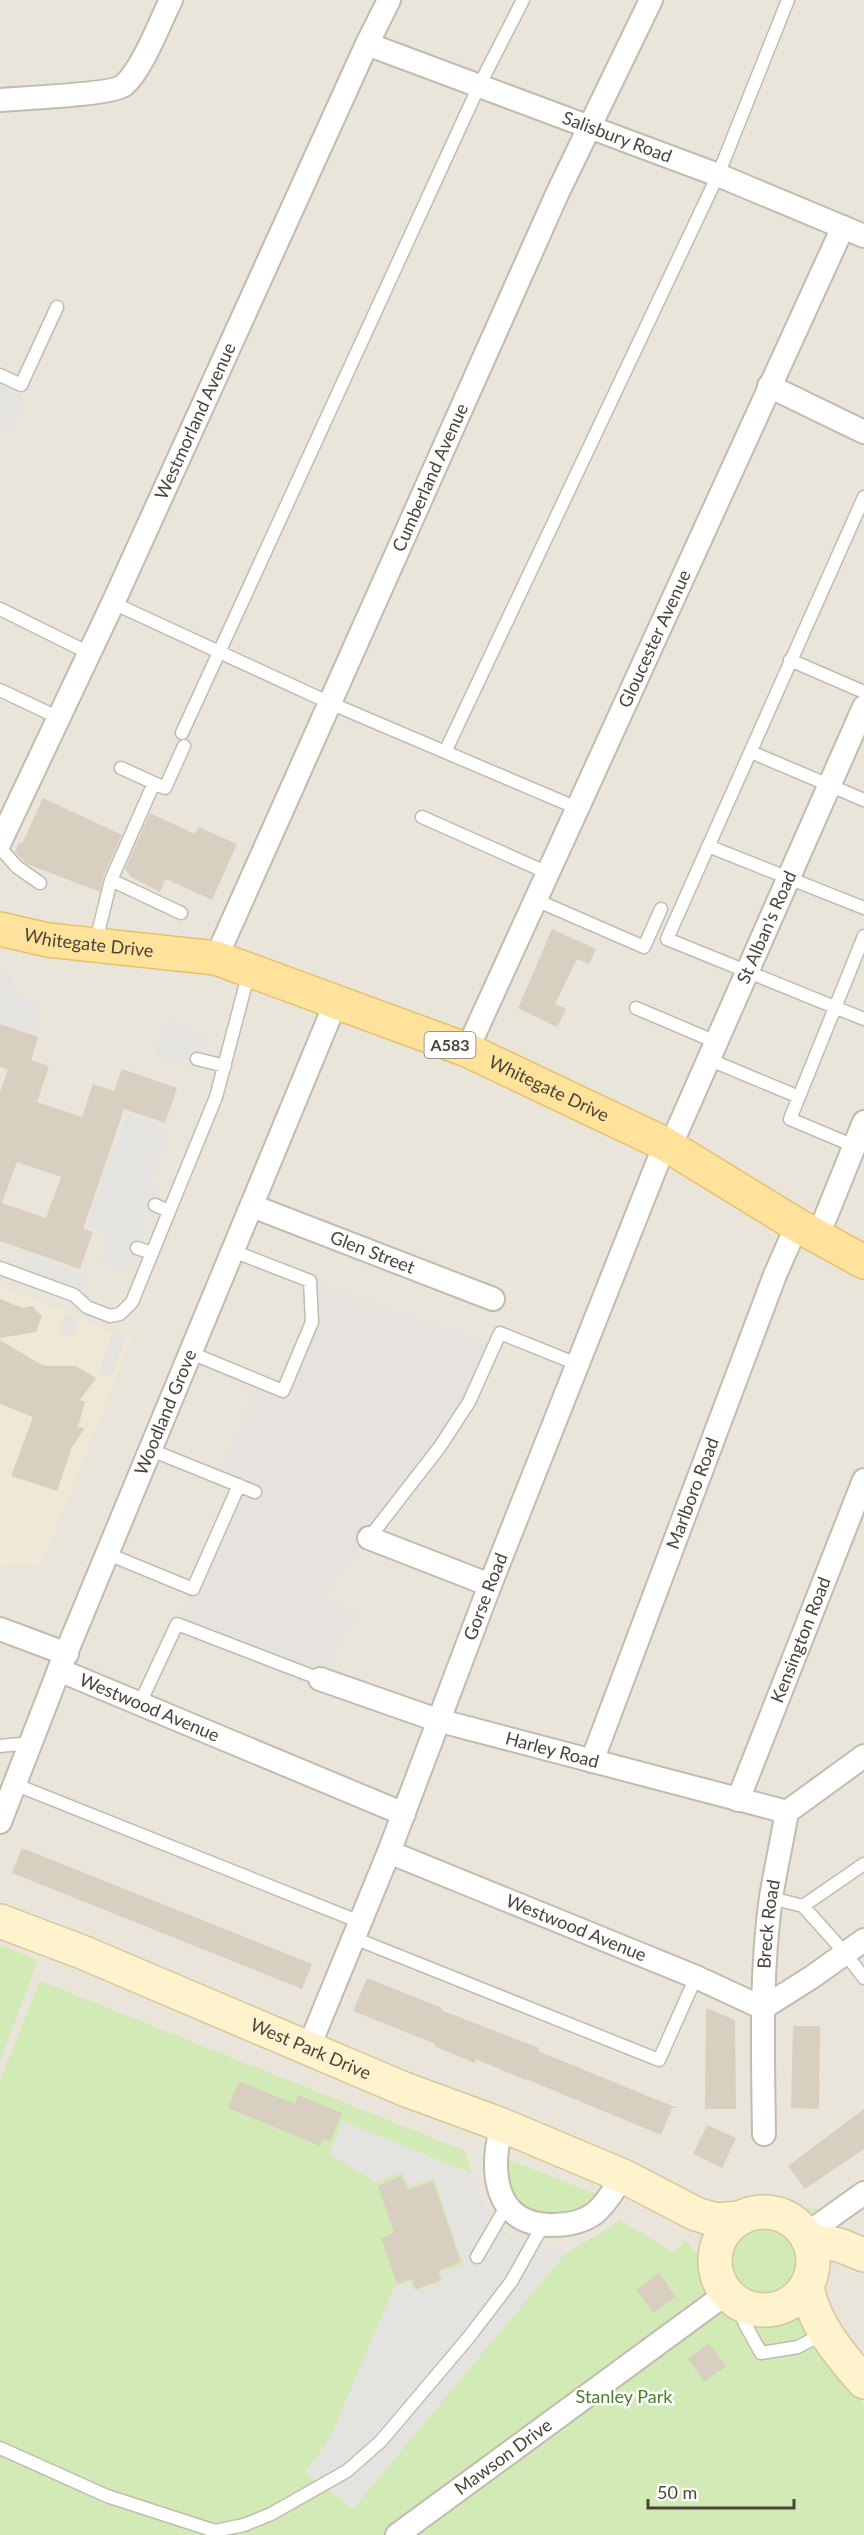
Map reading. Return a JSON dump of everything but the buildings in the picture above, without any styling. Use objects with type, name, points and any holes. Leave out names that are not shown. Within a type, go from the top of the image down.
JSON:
[{"type":"main road","name":"Whitegate Drive","points":[[0,928],[48,940],[216,958],[335,1004],[467,1050],[668,1145],[864,1262]]},
{"type":"street","points":[[0,100],[105,91],[123,87],[136,70],[171,0]]},
{"type":"street","name":"Westmorland Avenue","points":[[0,842],[113,603],[367,44],[390,0]]},
{"type":"street","name":"Cumberland Avenue","points":[[216,958],[553,203],[651,0]]},
{"type":"street","name":"Salisbury Road","points":[[367,44],[718,175],[864,236]]},
{"type":"street","name":"Gloucester Avenue","points":[[467,1050],[843,227]]},
{"type":"street","points":[[769,386],[864,432]]},
{"type":"street","name":"St Alban's Road","points":[[668,1145],[864,707]]},
{"type":"street","name":"Woodland Grove","points":[[0,1822],[63,1662],[335,1004]]},
{"type":"street","name":"Marlboro Road","points":[[592,1761],[775,1275],[808,1230],[859,1148],[864,1122]]},
{"type":"street","name":"Gorse Road","points":[[308,2049],[404,1814],[437,1720],[577,1364],[668,1145]]},
{"type":"street","name":"Glen Street","points":[[252,1206],[493,1299]]},
{"type":"street","name":"Kensington Road","points":[[738,1800],[864,1480]]},
{"type":"street","points":[[369,1538],[490,1585]]},
{"type":"street","name":"Westwood Avenue","points":[[0,1629],[140,1703],[404,1814]]},
{"type":"street","name":"Harley Road","points":[[320,1679],[437,1720],[788,1812]]},
{"type":"street","points":[[788,1812],[864,1756]]},
{"type":"street","name":"Breck Road","points":[[764,2134],[763,2008],[771,1898],[788,1812]]},
{"type":"street","name":"Westwood Avenue","points":[[389,1852],[696,1977],[763,2008]]},
{"type":"street","name":"West Park Drive","points":[[0,1921],[82,1952],[404,2089],[502,2125],[623,2175],[705,2217],[716,2220],[741,2218]]},
{"type":"street","points":[[763,2008],[864,1940]]},
{"type":"street","points":[[502,2125],[495,2164],[497,2181],[507,2205],[516,2215],[530,2223],[543,2225],[578,2223],[596,2212],[623,2175]]},
{"type":"street","name":"West Park Drive","points":[[623,2175],[688,2230],[727,2288]]},
{"type":"street","points":[[807,2237],[864,2193]]},
{"type":"street","points":[[828,2342],[814,2313],[809,2281],[813,2257],[807,2237],[791,2220],[761,2212],[741,2218],[726,2230],[721,2238],[715,2257],[727,2288],[758,2310],[776,2309],[794,2301],[809,2281],[832,2268],[864,2270]]},
{"type":"street","points":[[807,2237],[839,2245],[864,2255]]},
{"type":"street","name":"Mawson Drive","points":[[397,2535],[727,2288]]},
{"type":"street","points":[[776,2309],[793,2317],[828,2342],[864,2382]]},
{"type":"lane","points":[[121,768],[165,788],[219,653],[478,87],[523,0]]},
{"type":"lane","points":[[445,752],[718,175],[788,0]]},
{"type":"lane","points":[[0,375],[21,385],[57,307]]},
{"type":"lane","points":[[864,497],[667,939],[864,1019]]},
{"type":"lane","points":[[113,603],[330,703],[577,808]]},
{"type":"lane","points":[[0,609],[89,653]]},
{"type":"lane","points":[[790,660],[864,692]]},
{"type":"lane","points":[[0,690],[59,718]]},
{"type":"lane","points":[[751,753],[864,800]]},
{"type":"lane","points":[[94,945],[111,880],[154,783]]},
{"type":"lane","points":[[422,817],[548,873]]},
{"type":"lane","points":[[708,846],[864,908]]},
{"type":"lane","points":[[0,848],[17,867],[40,883]]},
{"type":"lane","points":[[111,880],[181,913]]},
{"type":"lane","points":[[536,900],[644,947],[661,909]]},
{"type":"lane","points":[[859,1148],[790,1119],[864,936]]},
{"type":"lane","points":[[0,1268],[74,1295],[87,1307],[110,1316],[120,1314],[132,1302],[216,1097],[249,971]]},
{"type":"lane","points":[[636,1008],[799,1097]]},
{"type":"lane","points":[[197,1059],[225,1066]]},
{"type":"lane","points":[[155,1205],[170,1210]]},
{"type":"lane","points":[[138,1248],[152,1254]]},
{"type":"lane","points":[[190,1353],[283,1391],[312,1322],[310,1281],[233,1251]]},
{"type":"lane","points":[[369,1538],[439,1448],[469,1402],[500,1333],[577,1364]]},
{"type":"lane","points":[[151,1450],[255,1492]]},
{"type":"lane","points":[[108,1554],[194,1589],[239,1485]]},
{"type":"lane","points":[[140,1703],[177,1624],[320,1679]]},
{"type":"lane","points":[[0,1746],[30,1743]]},
{"type":"lane","points":[[14,1784],[659,2060],[696,1977]]},
{"type":"lane","points":[[803,1906],[864,1864]]},
{"type":"lane","points":[[771,1898],[803,1906],[864,1978]]},
{"type":"lane","points":[[477,2257],[507,2205]]},
{"type":"lane","points":[[0,2448],[107,2496],[215,2531],[244,2525],[271,2514],[347,2471],[381,2441],[469,2337],[511,2282],[543,2225]]},
{"type":"lane","points":[[727,2288],[761,2353],[828,2342]]},
{"type":"shaded area","points":[[0,0],[864,0],[864,2535],[0,2535]]},
{"type":"shaded area","points":[[0,386],[25,398],[8,433],[0,429]]},
{"type":"shaded area","points":[[0,973],[13,977],[8,992],[42,1004],[32,1032],[0,1021]]},
{"type":"shaded area","points":[[167,1021],[206,1035],[194,1068],[155,1054]]},
{"type":"shaded area","points":[[127,1114],[168,1129],[150,1181],[162,1185],[153,1213],[147,1211],[137,1237],[141,1239],[129,1271],[101,1260],[107,1244],[102,1231],[86,1225]]},
{"type":"shaded area","points":[[25,1254],[87,1276],[89,1291],[21,1267]]},
{"type":"shaded area","points":[[310,1281],[494,1346],[439,1448],[323,1597],[357,1613],[320,1679],[177,1624],[238,1486],[219,1478],[259,1381],[282,1391],[312,1322]]},
{"type":"shaded area","points":[[0,1287],[66,1312],[65,1315],[132,1339],[41,1565],[0,1566]]},
{"type":"shaded area","points":[[65,1315],[78,1320],[71,1338],[59,1333]]},
{"type":"shaded area","points":[[113,1332],[126,1337],[111,1378],[98,1373]]},
{"type":"shaded area","points":[[343,2121],[473,2174],[483,2206],[492,2221],[505,2234],[564,2255],[353,2509],[305,2472],[325,2445],[335,2426],[394,2287],[410,2281],[414,2291],[442,2281],[440,2272],[463,2264],[434,2178],[409,2187],[402,2172],[377,2183],[329,2154]]},
{"type":"green space","points":[[0,1945],[38,1960],[0,2061]]},
{"type":"green space","name":"Stanley Park","points":[[40,1981],[465,2151],[486,2210],[505,2232],[519,2240],[564,2255],[621,2220],[673,2253],[686,2240],[701,2258],[728,2309],[756,2312],[802,2305],[828,2358],[864,2404],[864,2535],[0,2535],[0,2081]]},
{"type":"green space","points":[[507,2159],[596,2194],[576,2211],[549,2214],[535,2211],[513,2195],[506,2180]]},
{"type":"green space","points":[[764,2198],[803,2209],[816,2208],[820,2211],[794,2214],[762,2207],[732,2212],[712,2206]]},
{"type":"green space","points":[[763,2219],[779,2223],[792,2231],[800,2244],[804,2260],[800,2276],[792,2289],[779,2297],[763,2301],[747,2297],[734,2289],[726,2276],[722,2260],[726,2244],[734,2231],[747,2223]]}]
